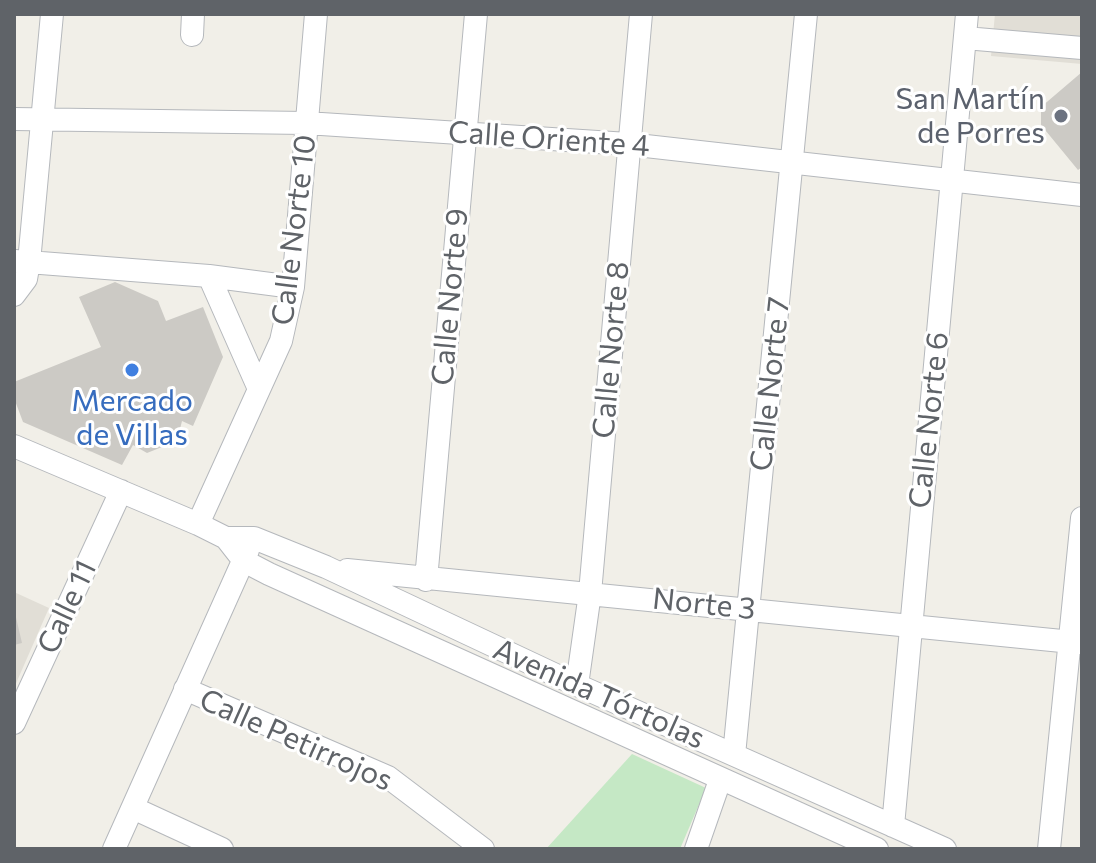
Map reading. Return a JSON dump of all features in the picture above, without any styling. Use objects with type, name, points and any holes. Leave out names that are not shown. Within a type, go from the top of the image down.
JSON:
[{"type":"street","points":[[14,295],[26,279],[21,261],[42,119],[52,14]]},
{"type":"street","name":"Calle Norte 10","points":[[198,524],[281,341],[293,287],[316,14]]},
{"type":"street","name":"Calle Norte 9","points":[[426,580],[476,14]]},
{"type":"street","name":"Calle Norte 8","points":[[577,685],[590,593],[641,14]]},
{"type":"street","name":"Calle Norte 7","points":[[734,755],[806,14]]},
{"type":"street","name":"Calle Norte 6","points":[[893,826],[967,14]]},
{"type":"street","points":[[965,38],[1082,48]]},
{"type":"street","name":"Calle Oriente 4","points":[[14,119],[306,123],[628,144],[953,178],[1082,195]]},
{"type":"street","points":[[21,261],[209,276],[293,287]]},
{"type":"street","points":[[209,276],[259,389]]},
{"type":"street","points":[[14,446],[198,524],[226,538],[244,561]]},
{"type":"street","name":"Calle 11","points":[[14,723],[121,491]]},
{"type":"street","points":[[1049,849],[1076,642],[1082,518]]},
{"type":"street","points":[[114,849],[254,538],[226,538]]},
{"type":"street","name":"Avenida Tórtolas","points":[[254,538],[326,567],[577,685],[945,849]]},
{"type":"street","name":"Avenida Tórtolas","points":[[244,561],[877,849]]},
{"type":"street","name":"Norte 3","points":[[326,567],[426,580],[590,593],[1076,642]]},
{"type":"street","name":"Calle Petirrojos","points":[[185,689],[388,777],[483,849]]},
{"type":"street","points":[[696,849],[720,780]]},
{"type":"street","points":[[133,808],[222,849]]},
{"type":"shaded area","points":[[995,14],[1082,14],[1082,64],[991,56]]},
{"type":"shaded area","points":[[14,592],[49,608],[14,688]]},
{"type":"green space","points":[[632,754],[706,788],[680,849],[546,849]]},
{"type":"building","name":"San Martín de Porres","points":[[1082,72],[1082,167],[1078,170],[1041,125],[1041,107]]},
{"type":"building","name":"Mercado de Villas","points":[[115,282],[158,301],[166,321],[203,307],[223,357],[193,426],[182,421],[177,441],[147,453],[133,445],[122,465],[23,422],[14,398],[14,382],[101,347],[79,297]]},
{"type":"building","points":[[14,609],[22,643],[14,645]]},
{"type":"place","name":"San Martín de Porres","points":[[1061,116]]},
{"type":"place","name":"Mercado de Villas","points":[[132,370]]}]
